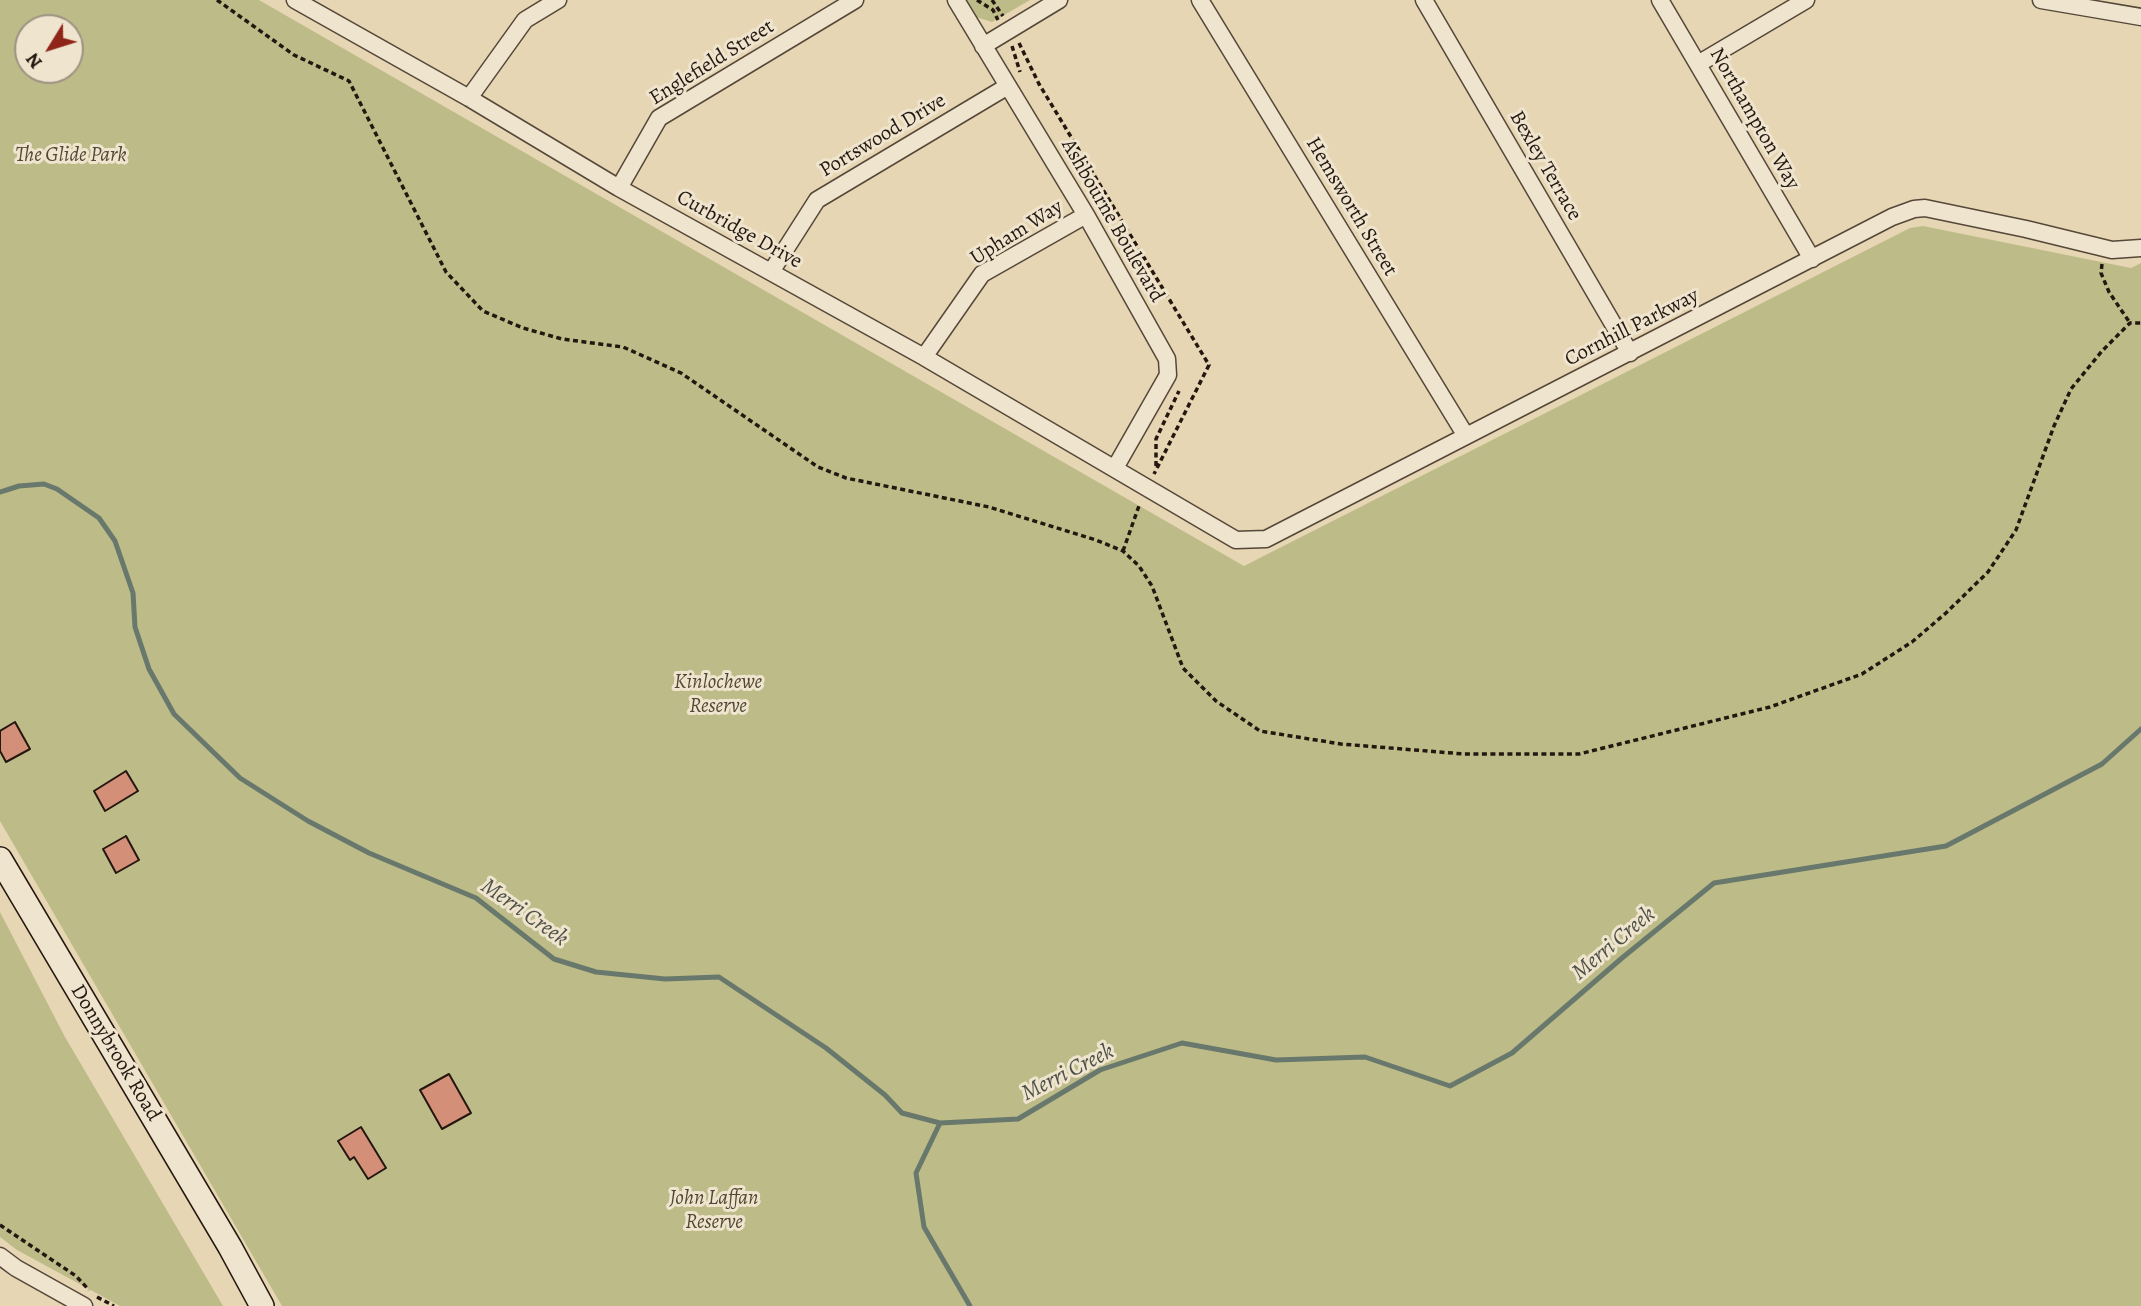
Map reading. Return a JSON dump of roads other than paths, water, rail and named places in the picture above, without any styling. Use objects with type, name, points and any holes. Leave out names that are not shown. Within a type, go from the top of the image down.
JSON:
[{"type":"main road","name":"Donnybrook Road","points":[[0,859],[230,1247],[262,1306]]},
{"type":"main road","name":"Donnybrook Road","points":[[230,1247],[269,1306]]},
{"type":"street","name":"Curbridge Drive","points":[[295,0],[468,98],[618,188],[924,357],[1155,493]]},
{"type":"street","points":[[317,14],[327,0]]},
{"type":"street","points":[[468,98],[525,20],[558,0]]},
{"type":"street","name":"Englefield Street","points":[[618,188],[659,118],[855,0]]},
{"type":"street","name":"Ashbourne Boulevard","points":[[957,0],[1086,215],[1167,359],[1168,375],[1115,468]]},
{"type":"street","points":[[984,46],[1059,0]]},
{"type":"street","name":"Hemsworth Street","points":[[1200,0],[1466,436]]},
{"type":"street","name":"Bexley Terrace","points":[[1424,0],[1630,353]]},
{"type":"street","name":"Northampton Way","points":[[1661,0],[1812,259]]},
{"type":"street","points":[[1698,64],[1806,0]]},
{"type":"street","points":[[2041,0],[2141,17]]},
{"type":"street","name":"Portswood Drive","points":[[771,272],[817,200],[1008,86]]},
{"type":"street","name":"Cornhill Parkway","points":[[1155,493],[1236,540],[1266,539],[1892,217],[1914,209],[1925,208],[2112,250],[2141,248]]},
{"type":"street","name":"Upham Way","points":[[924,357],[982,274],[1086,215]]},
{"type":"street","points":[[0,1256],[16,1268],[84,1306]]},
{"type":"waterway","name":"Merri Creek","points":[[0,492],[19,486],[44,484],[57,489],[99,518],[115,541],[133,593],[135,627],[149,669],[174,714],[240,778],[308,821],[369,853],[476,898],[554,959],[596,972],[665,979],[719,977],[826,1048],[885,1095],[902,1113],[940,1123],[1018,1119],[1100,1070],[1182,1043],[1276,1060],[1365,1057],[1450,1086],[1512,1053],[1714,883],[1946,846],[2102,764],[2141,729]]},
{"type":"waterway","points":[[940,1123],[916,1173],[924,1227],[970,1306]]},
{"type":"park label","name":"The Glide Park","points":[[71,156]]},
{"type":"park label","name":"Kinlochewe Reserve","points":[[718,695]]},
{"type":"park label","name":"John Laffan Reserve","points":[[714,1211]]}]
